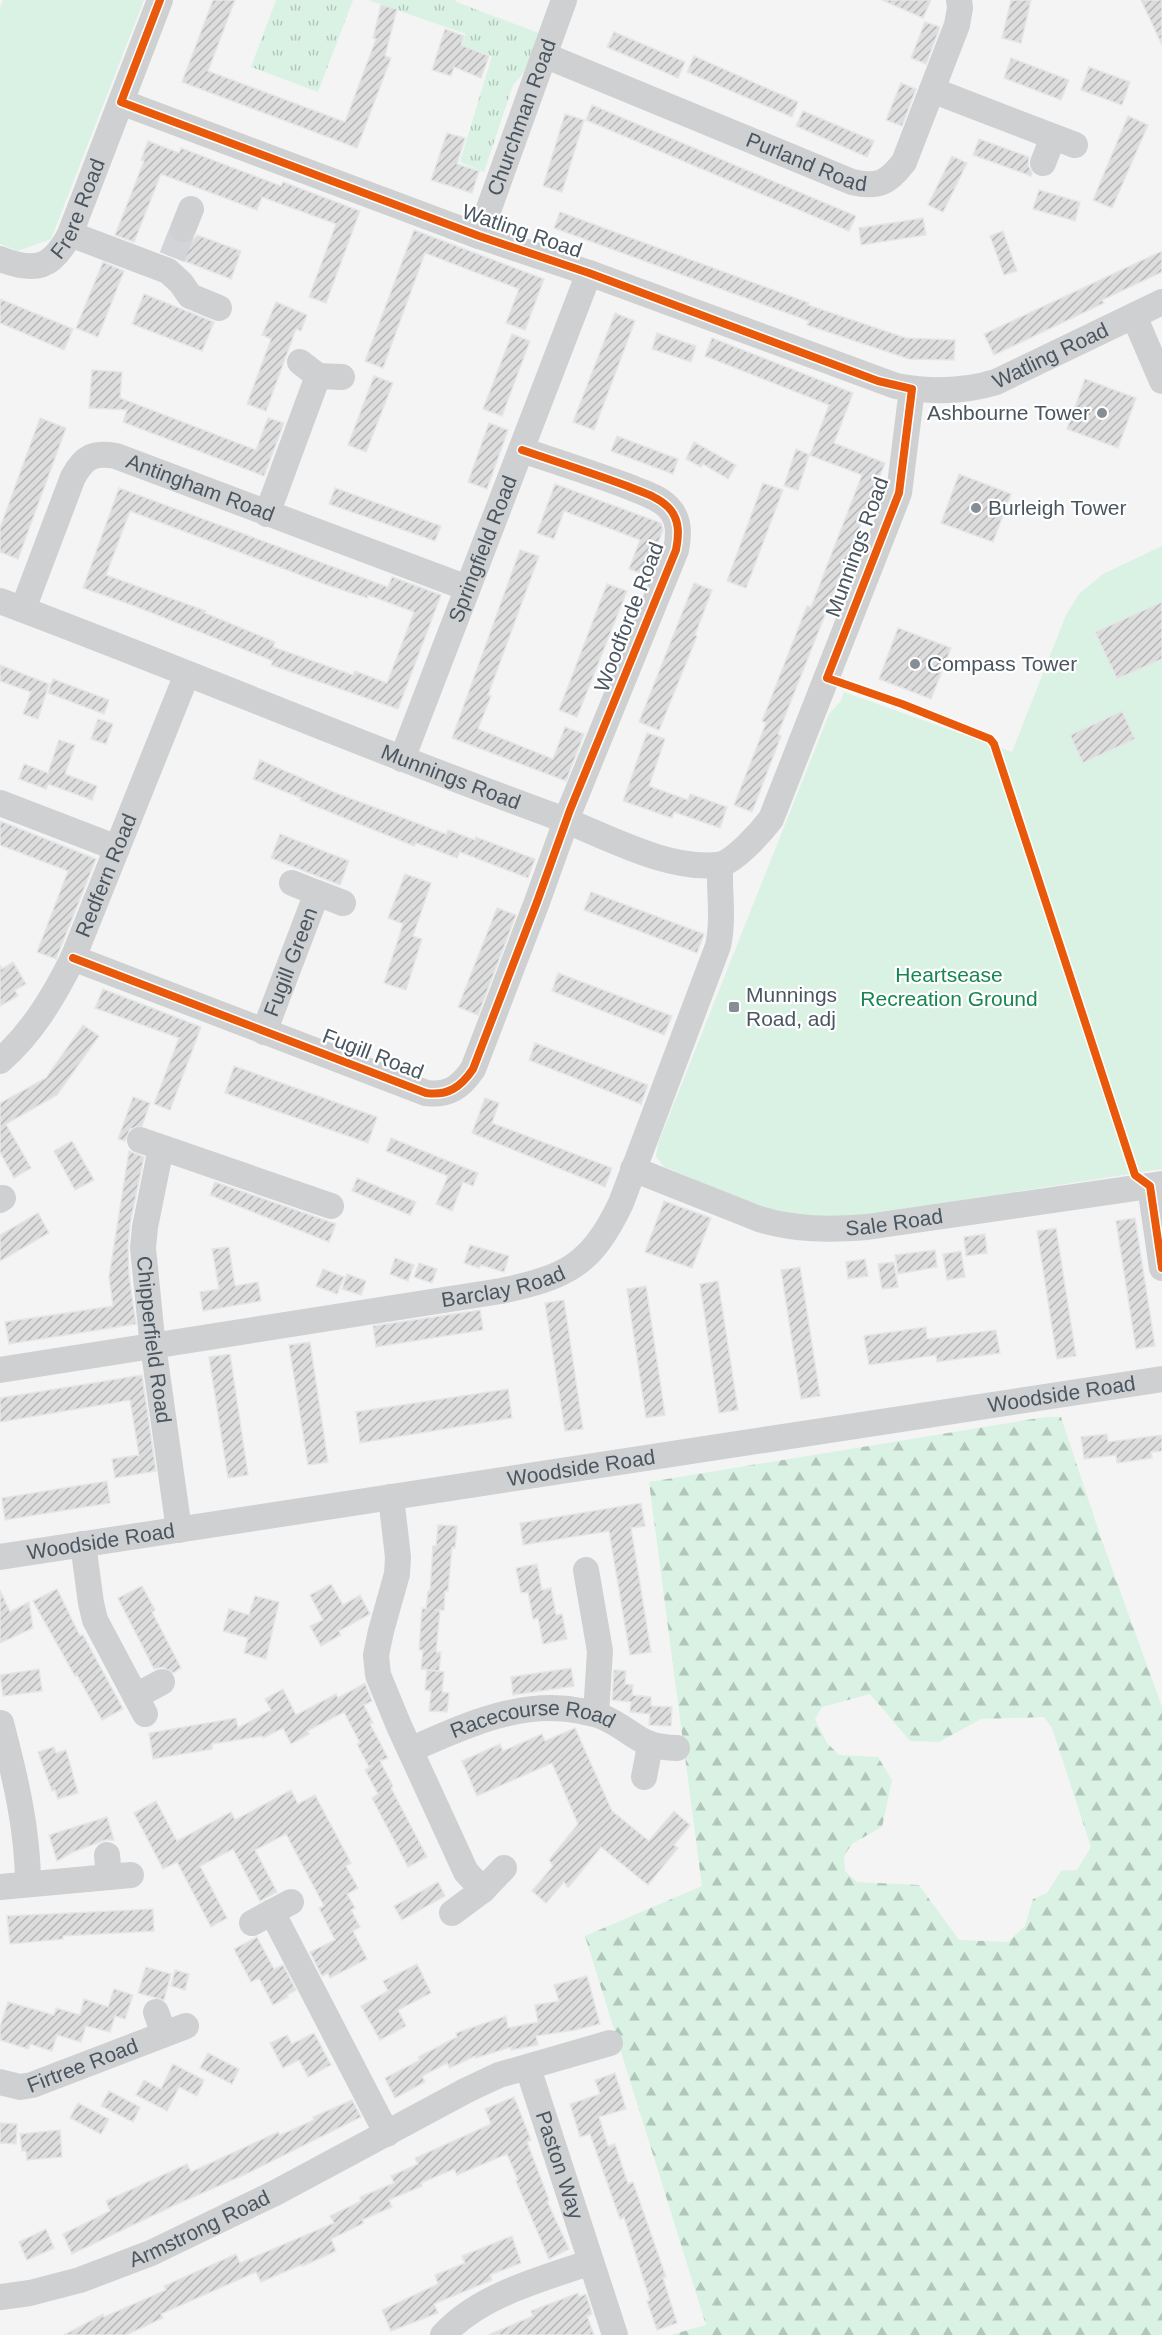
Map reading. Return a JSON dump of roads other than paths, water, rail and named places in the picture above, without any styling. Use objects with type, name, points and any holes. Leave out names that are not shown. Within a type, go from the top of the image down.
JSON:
[{"type":"street","name":"Frere Road","points":[[0,259],[27,267],[40,266],[53,259],[62,250],[160,0]]},
{"type":"street","name":"Churchman Road","points":[[479,236],[564,0]]},
{"type":"street","name":"Purland Road","points":[[544,55],[852,182],[867,186],[881,183],[894,176],[904,162],[957,25],[959,0]]},
{"type":"street","points":[[932,90],[1064,141],[1043,163]]},
{"type":"street","name":"Watling Road","points":[[120,102],[878,381],[912,389],[970,389],[996,382],[1162,302]]},
{"type":"street","points":[[70,234],[170,264],[190,296],[219,308]]},
{"type":"street","name":"Springfield Road","points":[[402,759],[589,273]]},
{"type":"street","points":[[1134,315],[1162,381]]},
{"type":"street","points":[[267,514],[320,372]]},
{"type":"street","name":"Munnings Road","points":[[12,605],[402,759],[651,854],[697,866],[720,865],[756,838],[771,819],[899,493],[912,389]]},
{"type":"street","name":"Woodforde Road","points":[[522,450],[596,474],[657,498],[670,508],[679,530],[676,550],[567,821]]},
{"type":"street","name":"Antingham Road","points":[[12,605],[81,463],[91,456],[103,454],[116,456],[467,588]]},
{"type":"street","name":"Redfern Road","points":[[0,1061],[36,1023],[53,997],[73,958],[187,674]]},
{"type":"street","points":[[0,803],[117,848]]},
{"type":"street","name":"Fugill Road","points":[[73,958],[426,1093],[437,1094],[458,1087],[466,1081],[473,1069],[567,821]]},
{"type":"street","name":"Barclay Road","points":[[0,1370],[501,1291],[543,1282],[574,1266],[607,1232],[621,1203],[718,946],[722,915],[719,893],[720,865]]},
{"type":"street","name":"Fugill Green","points":[[292,883],[343,903]]},
{"type":"street","name":"Fugill Green","points":[[264,1032],[317,893]]},
{"type":"street","name":"Chipperfield Road","points":[[179,1530],[146,1293],[143,1248],[150,1144],[331,1206]]},
{"type":"street","name":"Sale Road","points":[[633,1169],[780,1226],[830,1230],[867,1227],[1156,1185]]},
{"type":"street","points":[[1156,1185],[1162,1268]]},
{"type":"street","name":"Woodside Road","points":[[0,1557],[1162,1379]]},
{"type":"street","points":[[391,1497],[398,1557],[397,1574],[376,1656],[378,1675],[466,1872],[483,1890]]},
{"type":"street","points":[[83,1544],[91,1603],[96,1620],[141,1705],[162,1682]]},
{"type":"street","points":[[586,1570],[600,1651],[596,1714]]},
{"type":"street","name":"Racecourse Road","points":[[410,1750],[480,1721],[519,1710],[547,1708],[596,1714],[622,1727],[650,1746],[677,1748]]},
{"type":"street","points":[[11,1733],[25,1832],[28,1884]]},
{"type":"street","points":[[644,1777],[650,1746]]},
{"type":"street","points":[[452,1912],[483,1890],[504,1868]]},
{"type":"street","points":[[0,1887],[116,1869]]},
{"type":"street","points":[[272,1913],[387,2134]]},
{"type":"street","name":"Firtree Road","points":[[0,2082],[20,2087],[32,2085],[169,2024]]},
{"type":"street","name":"Armstrong Road","points":[[0,2297],[30,2293],[113,2269],[274,2193],[499,2075],[610,2043]]},
{"type":"street","name":"Paston Way","points":[[528,2068],[615,2335]]},
{"type":"street","points":[[443,2335],[473,2310],[493,2299],[591,2262]]},
{"type":"tunnel","points":[[172,257],[183,229]]},
{"type":"place","name":"Ashbourne Tower","points":[[1102,413]]},
{"type":"place","name":"Burleigh Tower","points":[[976,508]]},
{"type":"place","name":"Compass Tower","points":[[915,664]]},
{"type":"place","name":"Munnings Road, adj","points":[[734,1007]]},
{"type":"park label","name":"Heartsease Recreation Ground","points":[[949,987]]}]
